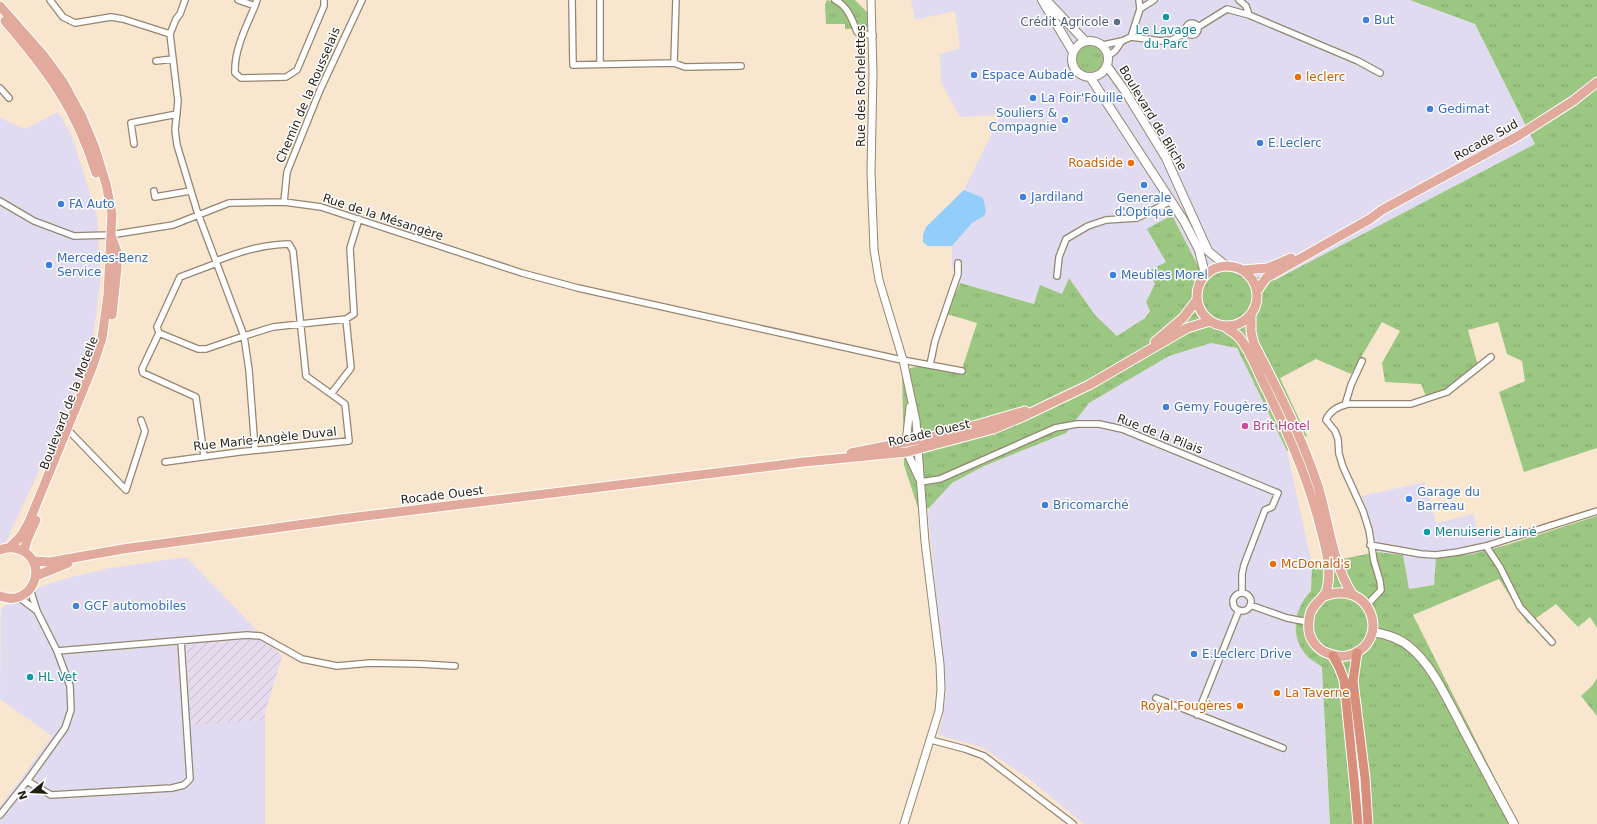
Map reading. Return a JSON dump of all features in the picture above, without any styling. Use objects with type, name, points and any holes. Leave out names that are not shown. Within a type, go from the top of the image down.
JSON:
[{"type":"highway","points":[[1357,653],[1353,681],[1365,778],[1368,824]]},
{"type":"highway","points":[[1333,656],[1344,680],[1358,824]]},
{"type":"main road","points":[[1042,0],[1073,52]]},
{"type":"main road","points":[[1046,0],[1085,41]]},
{"type":"main road","name":"Boulevard de la Motelle","points":[[0,6],[48,61],[63,82],[82,117],[96,148],[106,184],[112,214],[108,295],[102,338],[40,511],[27,540],[24,551]]},
{"type":"main road","name":"Boulevard de la Motelle","points":[[0,15],[39,61],[58,88],[76,120],[90,151],[100,187],[110,235]]},
{"type":"main road","points":[[1085,41],[1095,41],[1103,45],[1108,56],[1107,66],[1100,74],[1090,77],[1084,76],[1076,70],[1072,61],[1073,52],[1080,43],[1085,41]]},
{"type":"main road","name":"Boulevard de Bliche","points":[[1107,66],[1125,91],[1166,158],[1208,251],[1225,265]]},
{"type":"main road","points":[[1090,77],[1196,242],[1203,261],[1205,274]]},
{"type":"main road","name":"Rocade Sud","points":[[1257,291],[1266,278],[1370,219],[1382,210],[1518,136],[1567,105],[1597,82]]},
{"type":"main road","name":"Rocade Sud","points":[[1243,270],[1268,268],[1283,262],[1369,214],[1382,210]]},
{"type":"main road","points":[[1224,326],[1234,326],[1244,321],[1251,314],[1256,303],[1257,291],[1254,283],[1243,270],[1234,266],[1225,265],[1218,266],[1205,274],[1199,282],[1196,291],[1196,301],[1204,316],[1210,321],[1224,326],[1238,336],[1246,347],[1297,454],[1326,548],[1329,574],[1327,589],[1324,596]]},
{"type":"main road","name":"Rocade Ouest","points":[[1139,355],[1183,318],[1196,301]]},
{"type":"main road","points":[[1251,314],[1251,332],[1254,344],[1304,449],[1327,519],[1339,567],[1352,594]]},
{"type":"main road","name":"Rocade Ouest","points":[[33,561],[50,562],[123,549],[326,521],[804,462],[908,454],[918,448],[993,429],[1022,417],[1089,385],[1187,328],[1210,321]]},
{"type":"main road","name":"Boulevard de la Motelle","points":[[10,547],[21,536],[29,522],[69,430]]},
{"type":"main road","name":"Rocade Ouest","points":[[804,462],[906,443],[918,448]]},
{"type":"main road","points":[[0,550],[10,547],[24,551],[33,561],[36,568],[34,584],[20,598],[1,599]]},
{"type":"main road","name":"Rocade Ouest","points":[[36,576],[84,557]]},
{"type":"main road","points":[[1343,592],[1352,594],[1360,598],[1367,605],[1371,614],[1373,623],[1372,632],[1366,644],[1357,653],[1349,656],[1333,656],[1323,652],[1315,644],[1310,634],[1308,622],[1310,612],[1316,603],[1324,596],[1343,592]]},
{"type":"main road","points":[[1372,632],[1385,634],[1399,640],[1411,647],[1424,661],[1449,703],[1514,824]]},
{"type":"street","points":[[50,0],[63,17],[75,23],[112,17],[170,34]]},
{"type":"street","points":[[184,0],[180,14],[176,19],[170,34],[178,101],[175,130],[177,145],[198,214],[244,336],[249,370],[255,450]]},
{"type":"street","points":[[238,0],[255,6]]},
{"type":"street","points":[[258,0],[238,53],[235,66],[235,73],[241,78],[286,77],[297,70],[324,6],[324,0]]},
{"type":"street","name":"Chemin de la Rousselais","points":[[284,202],[287,172],[320,90],[362,0]]},
{"type":"street","points":[[572,0],[573,65],[674,63],[685,67],[741,66]]},
{"type":"street","points":[[600,0],[600,64]]},
{"type":"street","points":[[674,63],[676,0]]},
{"type":"street","points":[[835,0],[839,2],[849,13],[856,32],[873,36]]},
{"type":"street","name":"Rue des Rochelettes","points":[[871,0],[873,36],[871,172],[874,250],[879,280],[903,360],[911,399],[918,448],[925,542],[940,664],[941,689],[939,711],[904,824]]},
{"type":"street","points":[[1131,37],[1140,9],[1140,0]]},
{"type":"street","points":[[1140,9],[1154,0]]},
{"type":"street","points":[[1239,0],[1246,6],[1249,15]]},
{"type":"street","points":[[1103,45],[1122,41],[1131,37],[1161,41],[1171,40],[1186,33],[1190,35],[1195,34],[1198,31],[1198,27],[1227,10],[1249,15],[1358,61],[1380,72]]},
{"type":"street","points":[[1186,33],[1185,27],[1189,23],[1194,23],[1198,27]]},
{"type":"street","points":[[1108,56],[1115,51],[1122,41]]},
{"type":"street","points":[[156,61],[173,59]]},
{"type":"street","points":[[0,88],[9,98]]},
{"type":"street","points":[[134,144],[131,123],[177,114]]},
{"type":"street","points":[[154,191],[155,197],[190,191]]},
{"type":"street","name":"Rue de la Mésangère","points":[[0,201],[34,220],[74,236],[110,235],[173,225],[198,214],[229,204],[284,202],[321,207],[522,273],[622,299],[903,360],[962,371]]},
{"type":"street","points":[[1057,276],[1059,257],[1066,239],[1088,226],[1106,220],[1137,218],[1171,201]]},
{"type":"street","points":[[159,333],[202,350],[273,327],[346,319],[354,314],[350,248],[359,219]]},
{"type":"street","name":"Rue Marie-Angèle Duval","points":[[165,462],[255,450],[348,441],[345,404],[306,376],[299,323],[293,251],[289,244],[267,245],[244,251],[217,262]]},
{"type":"street","points":[[204,456],[196,397],[143,374],[142,369],[159,333],[158,327],[180,277],[217,262]]},
{"type":"street","points":[[930,365],[935,341],[958,274],[958,263]]},
{"type":"street","points":[[331,394],[351,368],[346,319]]},
{"type":"street","points":[[1367,605],[1381,590],[1380,582],[1370,545],[1369,530],[1363,511],[1343,467],[1335,431],[1326,420],[1328,415],[1339,406],[1412,404],[1447,392],[1491,357]]},
{"type":"street","points":[[1345,405],[1351,386],[1362,361]]},
{"type":"street","points":[[911,399],[906,443],[908,454],[920,482]]},
{"type":"street","points":[[69,430],[126,490],[145,431],[141,420]]},
{"type":"street","name":"Rue de la Pilais","points":[[920,482],[940,479],[1055,428],[1077,424],[1099,424],[1122,428],[1278,493],[1272,507],[1265,510],[1244,564],[1242,574],[1242,592]]},
{"type":"street","points":[[1370,545],[1421,554],[1458,552],[1486,546],[1597,511]]},
{"type":"street","points":[[1486,546],[1500,567],[1520,607],[1552,642]]},
{"type":"street","points":[[0,815],[27,781],[65,728],[71,710],[70,686],[57,651],[37,611],[30,589]]},
{"type":"street","points":[[1242,592],[1250,597],[1250,605],[1244,611],[1234,607],[1233,599],[1235,595],[1242,592]]},
{"type":"street","points":[[20,598],[37,611]]},
{"type":"street","points":[[1250,605],[1287,618],[1308,622]]},
{"type":"street","points":[[1197,715],[1239,610]]},
{"type":"street","points":[[57,651],[247,635],[261,636],[302,659],[337,666],[370,663],[455,666]]},
{"type":"street","points":[[27,781],[51,795],[172,788],[184,785],[190,780],[180,641]]},
{"type":"street","points":[[1156,698],[1282,748]]},
{"type":"street","points":[[931,740],[965,749],[984,756],[1073,824]]},
{"type":"shaded area","points":[[911,0],[1410,0],[1475,24],[1535,144],[1275,280],[1198,266],[1172,215],[1166,262],[1146,302],[1150,310],[1145,318],[1117,336],[1095,315],[1069,278],[1062,294],[1034,304],[960,283],[952,267],[952,246],[972,223],[984,216],[969,191],[964,190],[1001,115],[960,117],[941,82],[940,54],[960,48],[955,11],[915,20]]},
{"type":"shaded area","points":[[58,112],[72,136],[97,217],[101,275],[92,346],[74,395],[0,555],[0,118],[25,129]]},
{"type":"shaded area","points":[[1211,343],[1237,348],[1287,451],[1312,565],[1311,591],[1305,597],[1295,627],[1299,644],[1309,657],[1322,667],[1330,824],[1084,824],[1028,778],[982,747],[938,735],[943,716],[946,692],[928,515],[929,508],[952,483],[984,466],[1066,433],[1089,403],[1169,356]]},
{"type":"shaded area","points":[[1425,482],[1436,523],[1473,514],[1478,532],[1500,531],[1503,546],[1472,554],[1434,585],[1409,589],[1403,555],[1377,552],[1362,496]]},
{"type":"shaded area","points":[[186,557],[282,656],[265,712],[265,824],[0,824],[0,807],[52,736],[0,699],[1,609],[17,597],[56,581],[109,568]]},
{"type":"shaded area","points":[[258,639],[269,645],[282,656],[265,712],[265,720],[191,725],[187,653],[189,648],[193,645],[201,643]]},
{"type":"green space","points":[[827,0],[840,7],[848,19],[852,29],[845,29],[845,24],[826,24],[825,4]]},
{"type":"green space","points":[[840,0],[855,0],[867,12],[868,27],[863,30],[857,27],[851,11]]},
{"type":"green space","points":[[1410,0],[1597,0],[1597,448],[1524,472],[1499,392],[1525,381],[1522,361],[1507,354],[1498,322],[1468,330],[1477,362],[1487,364],[1448,395],[1428,401],[1421,384],[1385,382],[1382,363],[1400,331],[1382,322],[1351,374],[1316,359],[1280,378],[1307,436],[1287,451],[1237,348],[1211,343],[1169,356],[1089,403],[1066,433],[984,466],[952,483],[929,508],[919,511],[904,465],[902,370],[933,363],[962,369],[977,323],[947,314],[960,283],[1034,304],[1040,285],[1062,294],[1069,278],[1095,315],[1117,336],[1145,318],[1150,311],[1146,302],[1155,284],[1149,271],[1166,262],[1147,229],[1172,215],[1198,266],[1275,280],[1535,144],[1475,24]]},
{"type":"green space","points":[[1090,46],[1099,50],[1103,59],[1099,68],[1090,72],[1081,68],[1077,59],[1081,50]]},
{"type":"green space","points":[[1597,516],[1597,628],[1590,617],[1578,627],[1556,604],[1528,624],[1499,579],[1413,615],[1518,824],[1330,824],[1322,667],[1309,658],[1298,642],[1296,633],[1297,615],[1300,606],[1311,591],[1312,565],[1377,552],[1403,555],[1409,589],[1434,585],[1436,558],[1472,554],[1503,546]]},
{"type":"green space","points":[[1597,678],[1597,716],[1581,696],[1592,686]]},
{"type":"water","points":[[964,190],[983,198],[986,211],[984,216],[972,223],[952,246],[928,246],[923,242],[923,235],[926,227]]},
{"type":"place","name":"Le Lavage du Parc","points":[[1166,17]]},
{"type":"place","name":"But","points":[[1366,20]]},
{"type":"place","name":"Crédit Agricole","points":[[1117,22]]},
{"type":"place","name":"Espace Aubade","points":[[974,75]]},
{"type":"place","name":"leclerc","points":[[1298,77]]},
{"type":"place","name":"La Foir'Fouille","points":[[1033,98]]},
{"type":"place","name":"Gedimat","points":[[1430,109]]},
{"type":"place","name":"Souliers & Compagnie","points":[[1065,120]]},
{"type":"place","name":"E.Leclerc","points":[[1260,143]]},
{"type":"place","name":"Roadside","points":[[1131,163]]},
{"type":"place","name":"Generale d'Optique","points":[[1144,185]]},
{"type":"place","name":"Jardiland","points":[[1023,197]]},
{"type":"place","name":"FA Auto","points":[[61,204]]},
{"type":"place","name":"Mercedes-Benz Service","points":[[49,265]]},
{"type":"place","name":"Meubles Morel","points":[[1113,275]]},
{"type":"place","name":"Gemy Fougères","points":[[1166,407]]},
{"type":"place","name":"Brit Hotel","points":[[1245,426]]},
{"type":"place","name":"Garage du Barreau","points":[[1409,499]]},
{"type":"place","name":"Bricomarché","points":[[1045,505]]},
{"type":"place","name":"Menuiserie Lainé","points":[[1427,532]]},
{"type":"place","name":"McDonald's","points":[[1273,564]]},
{"type":"place","name":"GCF automobiles","points":[[76,606]]},
{"type":"place","name":"E.Leclerc Drive","points":[[1194,654]]},
{"type":"place","name":"HL Vet","points":[[30,677]]},
{"type":"place","name":"La Taverne","points":[[1277,693]]},
{"type":"place","name":"Royal Fougères","points":[[1240,706]]}]
